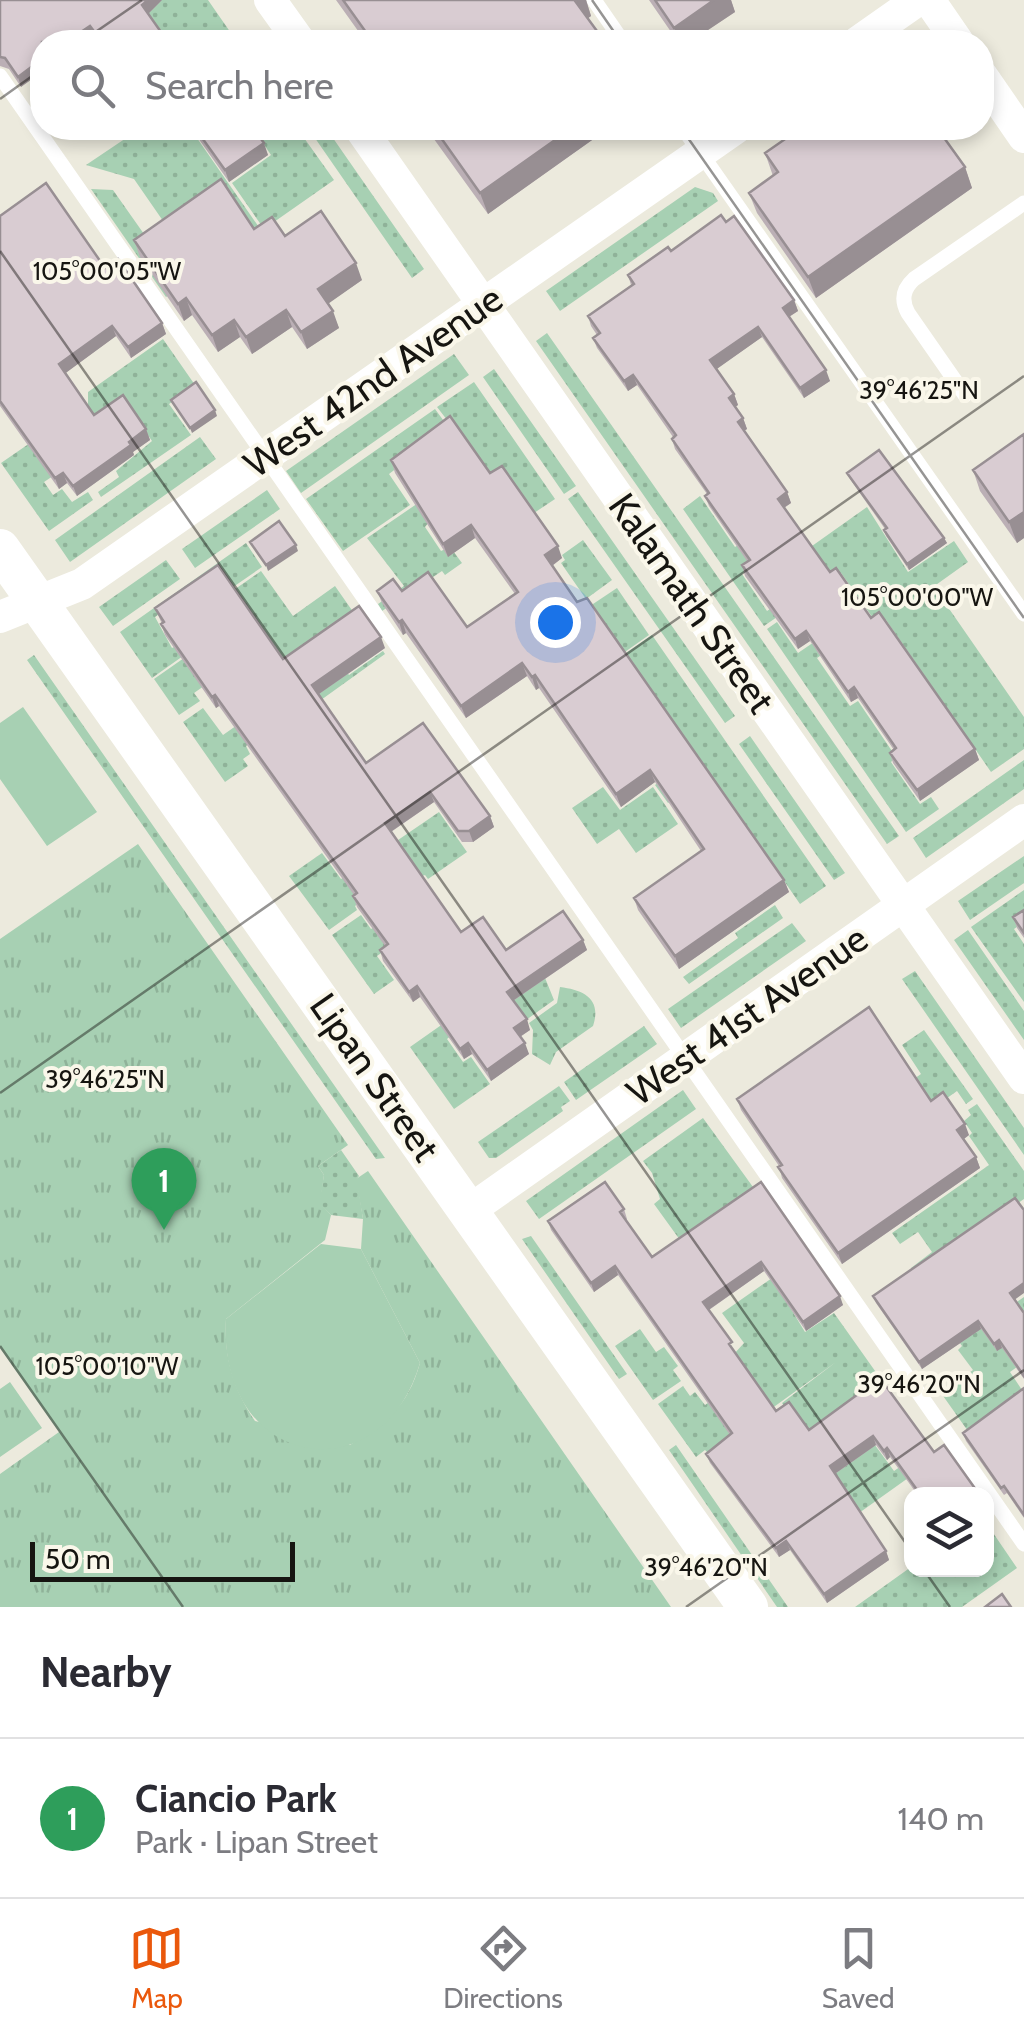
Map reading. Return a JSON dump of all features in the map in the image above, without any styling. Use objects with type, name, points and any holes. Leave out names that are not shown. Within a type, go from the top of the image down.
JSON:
[{"type":"street","points":[[270,0],[291,30]]},
{"type":"street","points":[[875,30],[918,0]]},
{"type":"street","points":[[929,0],[950,30]]},
{"type":"street","points":[[994,93],[1024,137]]},
{"type":"street","name":"Kalamath Street","points":[[368,140],[1024,1078]]},
{"type":"street","name":"West 42nd Avenue","points":[[0,618],[82,584],[483,304],[692,140]]},
{"type":"street","name":"Lipan Street","points":[[0,549],[748,1607]]},
{"type":"street","name":"West 41st Avenue","points":[[470,1210],[1024,820]]},
{"type":"lane","points":[[594,0],[615,30]]},
{"type":"lane","points":[[0,76],[30,119]]},
{"type":"lane","points":[[45,140],[1024,1544]]},
{"type":"lane","points":[[692,140],[1024,614]]},
{"type":"lane","points":[[965,395],[908,313],[903,298],[905,290],[914,279],[1024,203]]},
{"type":"green space","points":[[62,0],[208,0],[229,30],[30,30],[30,38],[0,56]]},
{"type":"green space","points":[[123,140],[198,140],[263,233],[170,231],[134,179],[86,165]]},
{"type":"green space","points":[[261,140],[306,140],[334,180],[264,229],[232,183],[271,155]]},
{"type":"green space","points":[[316,140],[334,140],[424,269],[412,278]]},
{"type":"green space","points":[[695,187],[713,193],[718,201],[560,311],[546,291]]},
{"type":"green space","points":[[91,189],[113,190],[151,244],[206,269],[166,297]]},
{"type":"green space","points":[[547,333],[899,836],[887,844],[536,341]]},
{"type":"green space","points":[[163,339],[195,385],[169,404],[191,435],[101,497],[98,492],[119,477],[116,471],[152,441],[128,406],[88,421],[88,392]]},
{"type":"green space","points":[[454,354],[469,375],[301,493],[286,471]]},
{"type":"green space","points":[[494,369],[576,486],[564,494],[483,377]]},
{"type":"green space","points":[[474,382],[555,499],[534,513],[496,483],[437,407]]},
{"type":"green space","points":[[435,409],[449,428],[389,474],[410,505],[343,551],[306,499]]},
{"type":"green space","points":[[200,437],[216,459],[70,562],[55,540]]},
{"type":"green space","points":[[30,443],[53,476],[44,482],[53,495],[62,489],[72,502],[88,492],[93,500],[49,531],[1,463]]},
{"type":"green space","points":[[478,462],[425,527],[441,551],[450,547],[462,563],[445,575],[442,571],[382,611],[378,604],[404,586],[367,538]]},
{"type":"green space","points":[[267,490],[280,509],[195,568],[182,549]]},
{"type":"green space","points":[[578,492],[735,716],[725,723],[568,499]]},
{"type":"green space","points":[[700,496],[735,547],[781,516],[752,567],[742,574],[767,611],[827,570],[812,546],[867,507],[908,572],[954,541],[968,562],[912,602],[934,587],[1024,717],[1024,749],[991,772],[886,620],[875,621],[841,573],[764,626],[683,509]]},
{"type":"green space","points":[[583,540],[612,580],[586,599],[561,563],[565,560],[562,555]]},
{"type":"green space","points":[[246,543],[262,567],[223,594],[211,578],[155,617],[172,648],[176,646],[183,656],[152,678],[120,632]]},
{"type":"green space","points":[[166,560],[180,579],[113,626],[99,607]]},
{"type":"green space","points":[[261,571],[293,616],[335,586],[356,616],[286,662],[228,594]]},
{"type":"green space","points":[[617,588],[649,635],[622,654],[590,606]]},
{"type":"green space","points":[[861,610],[870,622],[817,658],[850,706],[858,701],[896,757],[891,762],[920,804],[931,797],[939,809],[906,832],[767,629],[777,622],[798,653]]},
{"type":"green space","points":[[652,635],[826,886],[800,904],[710,774],[668,803],[655,785],[697,756],[592,750],[660,702],[645,680],[638,684],[623,655]]},
{"type":"green space","points":[[383,651],[385,654],[314,705],[310,701],[246,746],[250,754],[243,759],[248,766],[225,782],[183,722],[203,708],[223,735],[335,656],[349,675]]},
{"type":"green space","points":[[34,655],[385,1158],[376,1159],[27,660]]},
{"type":"green space","points":[[184,658],[204,686],[194,693],[200,701],[179,715],[154,679]]},
{"type":"green space","points":[[23,707],[97,812],[47,846],[0,779],[0,723]]},
{"type":"green space","points":[[750,736],[845,873],[834,880],[739,744]]},
{"type":"green space","points":[[1024,760],[1024,789],[926,858],[913,838]]},
{"type":"green space","points":[[603,787],[620,810],[653,787],[678,824],[636,853],[619,829],[597,844],[572,808]]},
{"type":"green space","points":[[439,812],[467,852],[428,879],[425,875],[363,900],[355,906],[357,910],[329,930],[289,876],[322,853],[341,879]]},
{"type":"green space","points":[[138,844],[348,1145],[318,1166],[324,1175],[320,1204],[331,1215],[325,1240],[226,1319],[232,1373],[255,1421],[350,1445],[394,1412],[415,1378],[420,1363],[361,1249],[363,1219],[356,1179],[368,1171],[671,1607],[0,1607],[0,1474],[59,1432],[0,1348],[0,939]]},
{"type":"green space","points":[[1024,856],[1024,883],[970,920],[958,901]]},
{"type":"green space","points":[[1024,890],[1024,922],[1014,929],[1024,944],[1024,1002],[971,927]]},
{"type":"green space","points":[[775,905],[783,918],[689,984],[683,977],[738,938],[735,933]]},
{"type":"green space","points":[[361,915],[371,929],[381,923],[427,921],[377,956],[394,980],[374,994],[332,935]]},
{"type":"green space","points":[[792,923],[806,941],[681,1028],[668,1009]]},
{"type":"green space","points":[[968,930],[1024,1011],[1024,1040],[954,940]]},
{"type":"green space","points":[[530,941],[554,1000],[526,1020],[499,982]]},
{"type":"green space","points":[[915,971],[1024,1128],[1024,1155],[902,979]]},
{"type":"green space","points":[[560,987],[589,998],[595,1017],[593,1026],[556,1052],[550,1065],[532,1054],[533,1030],[529,1023],[557,1003]]},
{"type":"green space","points":[[447,1021],[455,1032],[447,1039],[463,1062],[471,1057],[490,1084],[454,1109],[410,1047]]},
{"type":"green space","points":[[644,1026],[657,1044],[576,1100],[564,1082]]},
{"type":"green space","points":[[924,1030],[973,1099],[966,1104],[957,1091],[905,1128],[828,1139],[921,1074],[902,1045]]},
{"type":"green space","points":[[559,1086],[570,1101],[561,1107],[563,1111],[496,1158],[489,1158],[478,1142]]},
{"type":"green space","points":[[683,1090],[696,1109],[539,1219],[526,1201]]},
{"type":"green space","points":[[977,1104],[1024,1171],[1024,1199],[946,1252],[931,1297],[911,1268],[932,1252],[918,1232],[900,1244],[892,1233],[989,1165],[969,1136],[972,1133],[964,1121],[971,1115],[968,1110]]},
{"type":"green space","points":[[703,1118],[753,1187],[680,1240],[654,1204],[660,1199],[652,1173],[643,1161]]},
{"type":"green space","points":[[341,1150],[359,1176],[363,1219],[331,1215],[319,1204],[324,1175],[318,1166]]},
{"type":"green space","points":[[531,1236],[627,1374],[619,1379],[522,1239]]},
{"type":"green space","points":[[321,1244],[361,1249],[420,1363],[400,1406],[372,1434],[339,1448],[305,1448],[273,1434],[247,1408],[230,1369],[226,1319]]},
{"type":"green space","points":[[772,1278],[805,1332],[834,1313],[885,1385],[850,1411],[894,1471],[924,1450],[932,1461],[859,1513],[782,1403],[836,1362],[709,1454],[705,1450],[696,1457],[658,1404],[683,1386],[690,1396],[695,1392],[705,1405],[748,1375],[734,1354],[744,1343],[722,1313]]},
{"type":"green space","points":[[1024,1297],[1024,1362],[1010,1372],[1022,1390],[970,1434],[941,1393],[973,1370],[935,1307],[977,1330]]},
{"type":"green space","points":[[640,1329],[656,1352],[664,1347],[678,1366],[673,1370],[681,1381],[653,1400],[615,1346]]},
{"type":"green space","points":[[10,1382],[42,1428],[0,1457],[0,1389]]},
{"type":"green space","points":[[676,1445],[788,1607],[777,1607],[669,1450]]},
{"type":"green space","points":[[994,1534],[1017,1568],[962,1607],[855,1607],[904,1572],[904,1577],[994,1577]]},
{"type":"building","points":[[0,0],[148,0],[142,5],[160,30],[93,30],[90,26],[84,30],[30,30],[30,68],[18,77],[5,58],[0,57]]},
{"type":"building","points":[[343,0],[576,0],[596,30],[364,30]]},
{"type":"building","points":[[655,0],[714,0],[674,28]]},
{"type":"building","points":[[204,140],[262,140],[264,143],[225,170]]},
{"type":"building","points":[[442,140],[555,140],[480,193]]},
{"type":"building","points":[[784,140],[946,140],[965,167],[808,277],[749,193],[778,172],[765,153]]},
{"type":"building","points":[[221,179],[254,229],[272,217],[285,236],[321,211],[356,263],[318,289],[333,311],[301,332],[286,310],[246,337],[234,320],[212,335],[186,298],[178,304],[134,240]]},
{"type":"building","points":[[46,183],[105,268],[118,259],[162,323],[128,347],[112,326],[59,364],[94,415],[123,395],[146,429],[129,442],[131,445],[73,486],[63,473],[55,478],[0,401],[0,216]]},
{"type":"building","points":[[721,215],[726,222],[734,216],[794,300],[783,308],[826,370],[800,388],[758,327],[710,360],[734,394],[729,398],[743,418],[738,422],[787,492],[778,499],[830,572],[836,568],[871,618],[879,612],[975,749],[917,790],[890,753],[896,748],[854,687],[848,692],[806,631],[795,639],[742,565],[750,560],[705,496],[709,493],[672,439],[676,435],[633,375],[624,381],[593,338],[600,333],[588,316],[634,284],[628,275],[668,247],[671,251]]},
{"type":"building","points":[[196,382],[215,410],[190,428],[171,400]]},
{"type":"building","points":[[450,416],[490,473],[502,466],[558,546],[545,555],[577,602],[587,598],[784,880],[675,956],[634,898],[704,849],[650,770],[616,794],[535,675],[532,677],[522,663],[461,706],[402,620],[399,622],[377,591],[393,579],[402,591],[428,572],[467,627],[518,592],[471,525],[443,544],[391,460]]},
{"type":"building","points":[[1024,434],[1024,512],[1009,522],[973,470]]},
{"type":"building","points":[[879,450],[944,538],[907,564],[884,530],[887,528],[847,473]]},
{"type":"building","points":[[279,521],[296,545],[266,565],[250,542]]},
{"type":"building","points":[[218,565],[283,659],[359,606],[381,637],[312,685],[366,763],[423,723],[490,816],[469,831],[458,831],[430,792],[385,823],[461,932],[483,917],[506,950],[563,911],[583,940],[507,992],[527,1019],[514,1028],[525,1043],[487,1070],[468,1043],[460,1049],[417,986],[409,992],[380,950],[388,944],[353,896],[357,893],[161,624],[164,622],[155,608]]},
{"type":"building","points":[[1024,910],[1024,933],[1013,917]]},
{"type":"building","points":[[869,1007],[931,1101],[943,1092],[965,1124],[957,1130],[976,1157],[838,1253],[778,1167],[782,1165],[737,1099]]},
{"type":"building","points":[[605,1182],[624,1209],[620,1212],[652,1257],[761,1182],[840,1296],[803,1322],[761,1262],[703,1302],[732,1342],[729,1344],[776,1411],[789,1402],[809,1430],[880,1378],[934,1452],[944,1445],[974,1487],[915,1487],[887,1448],[884,1451],[873,1436],[830,1466],[886,1551],[824,1594],[786,1541],[776,1548],[706,1454],[732,1433],[615,1266],[591,1283],[548,1221]]},
{"type":"building","points":[[1015,1198],[1024,1210],[1024,1283],[1010,1293],[1024,1313],[1024,1376],[999,1340],[994,1344],[978,1321],[919,1362],[873,1296]]},
{"type":"building","points":[[1024,1388],[1024,1515],[963,1433]]},
{"type":"building","points":[[1002,1594],[1011,1607],[985,1607]]},
{"type":"place","name":"Ciancio Park","points":[[164,1230]]}]
